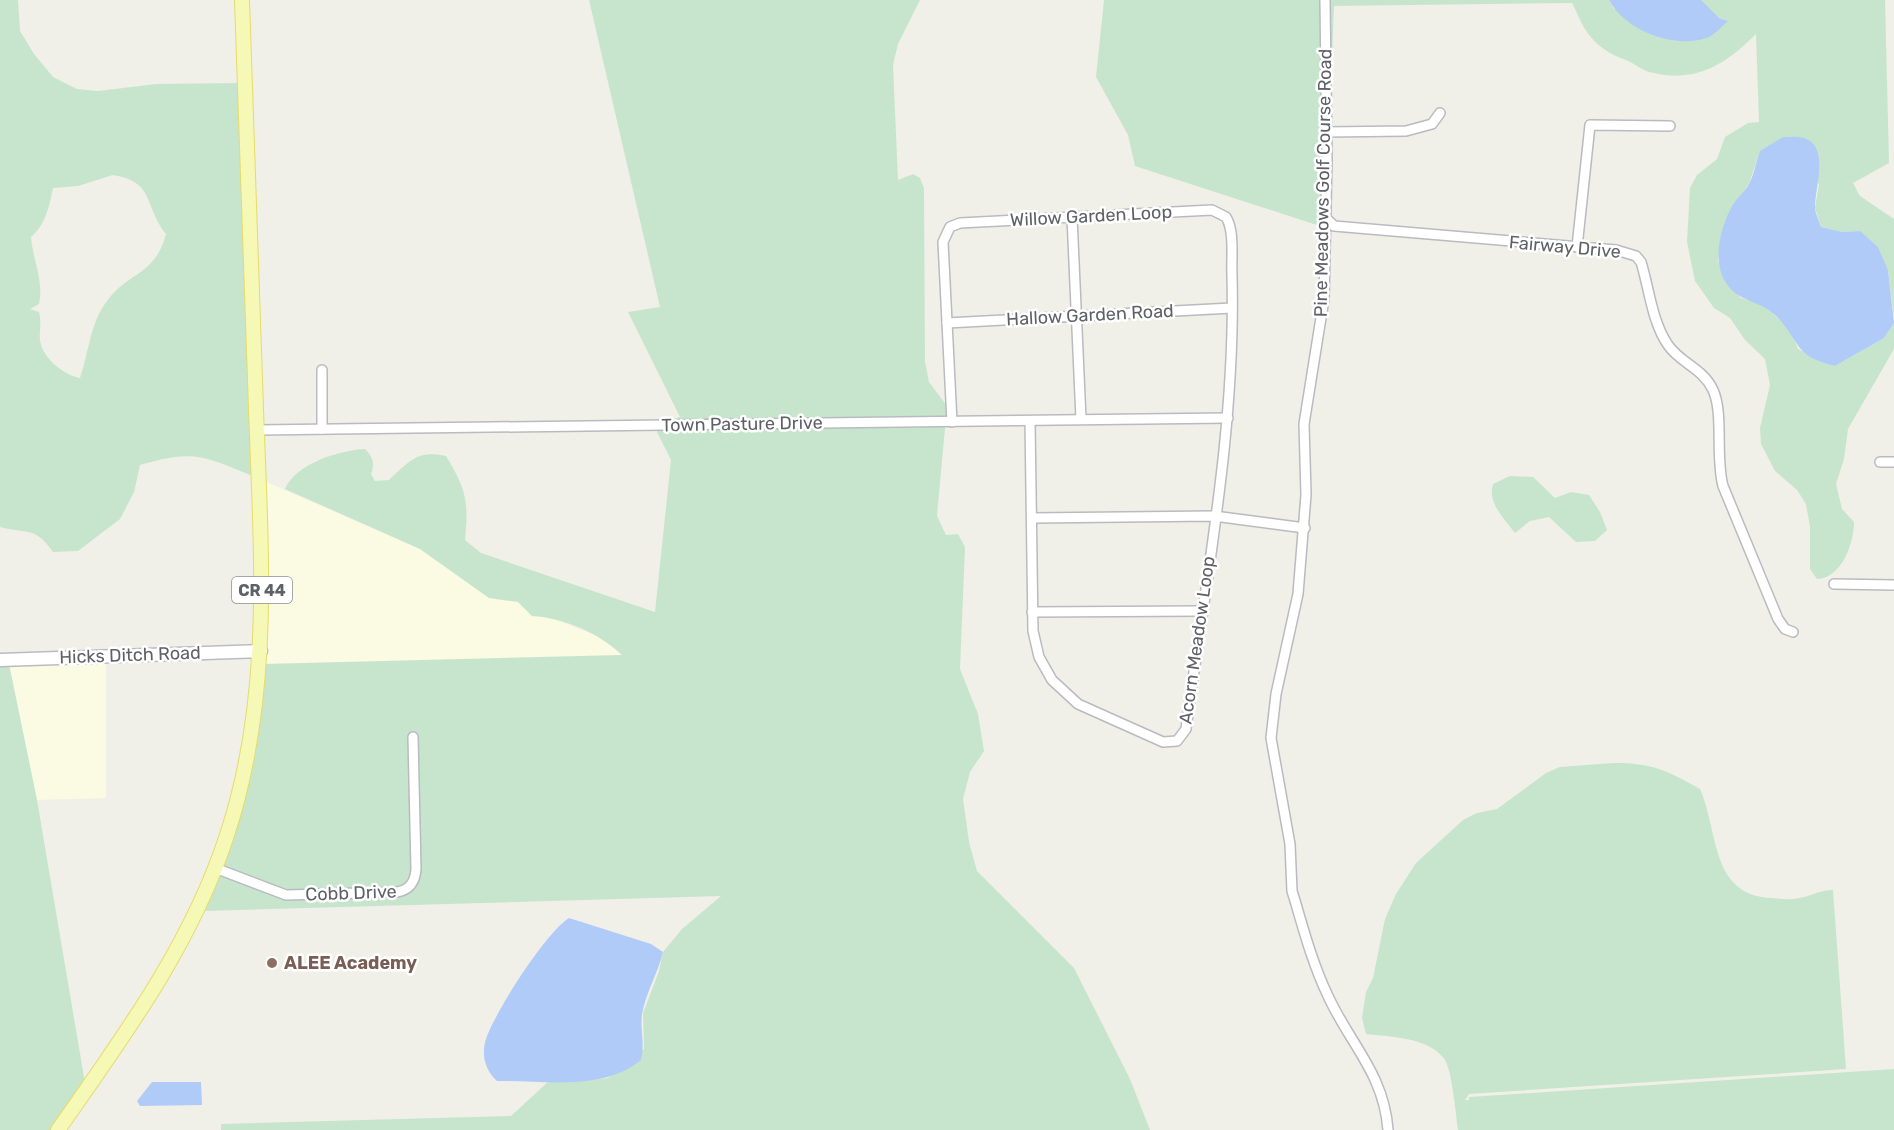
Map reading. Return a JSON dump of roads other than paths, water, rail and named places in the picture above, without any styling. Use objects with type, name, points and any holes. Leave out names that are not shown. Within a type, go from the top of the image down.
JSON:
[{"type":"main road","name":"CR 44","points":[[58,1130],[156,989],[185,938],[215,868],[244,771],[254,722],[261,651],[262,567],[242,0]]},
{"type":"street","name":"Pine Meadows Golf Course Road","points":[[1325,0],[1326,218],[1322,318],[1304,424],[1305,528],[1298,594],[1276,694],[1271,738],[1272,756],[1290,844],[1292,891],[1296,904],[1328,997],[1377,1080],[1388,1130]]},
{"type":"street","points":[[1326,132],[1406,131],[1432,124],[1440,113]]},
{"type":"street","points":[[1577,247],[1590,125],[1670,126]]},
{"type":"street","name":"Willow Garden Loop","points":[[952,422],[943,242],[950,227],[960,224],[1212,210],[1222,213],[1230,227],[1232,308],[1228,418]]},
{"type":"street","points":[[1072,218],[1080,419]]},
{"type":"street","name":"Fairway Drive","points":[[1326,218],[1334,226],[1577,247],[1636,256],[1641,262],[1659,328],[1667,344],[1701,373],[1713,388],[1717,409],[1718,469],[1723,486],[1778,619],[1785,629],[1793,632]]},
{"type":"street","name":"Hallow Garden Road","points":[[947,323],[1232,308]]},
{"type":"street","points":[[322,370],[322,429]]},
{"type":"street","name":"Town Pasture Drive","points":[[257,430],[1228,418]]},
{"type":"street","name":"Acorn Meadow Loop","points":[[1030,421],[1032,612],[1034,640],[1039,657],[1052,680],[1064,693],[1085,709],[1169,743],[1179,740],[1185,731],[1228,418]]},
{"type":"street","points":[[1880,462],[1894,462]]},
{"type":"street","points":[[1032,518],[1215,516],[1305,528]]},
{"type":"street","points":[[1834,584],[1894,585]]},
{"type":"street","points":[[1032,612],[1201,611]]},
{"type":"street","name":"Hicks Ditch Road","points":[[0,660],[261,651]]},
{"type":"street","name":"Cobb Drive","points":[[215,868],[286,895],[397,892],[407,889],[413,882],[416,869],[412,737]]},
{"type":"water","points":[[1609,0],[1701,0],[1719,18],[1728,21],[1706,38],[1693,41],[1665,39],[1638,28],[1626,20]]},
{"type":"water","points":[[1783,137],[1804,138],[1810,141],[1818,154],[1819,173],[1815,209],[1821,227],[1842,232],[1860,231],[1878,247],[1888,270],[1894,323],[1884,338],[1835,366],[1811,358],[1804,353],[1775,315],[1736,294],[1726,283],[1719,265],[1721,235],[1731,208],[1748,186],[1760,151]]},
{"type":"water","points":[[569,918],[651,944],[663,952],[642,1014],[641,1060],[609,1077],[591,1080],[497,1081],[487,1067],[484,1056],[486,1039],[491,1027],[535,955],[559,926]]},
{"type":"water","points":[[152,1082],[201,1082],[202,1105],[140,1106],[137,1101]]},
{"type":"place","name":"ALEE Academy","points":[[272,963]]}]
